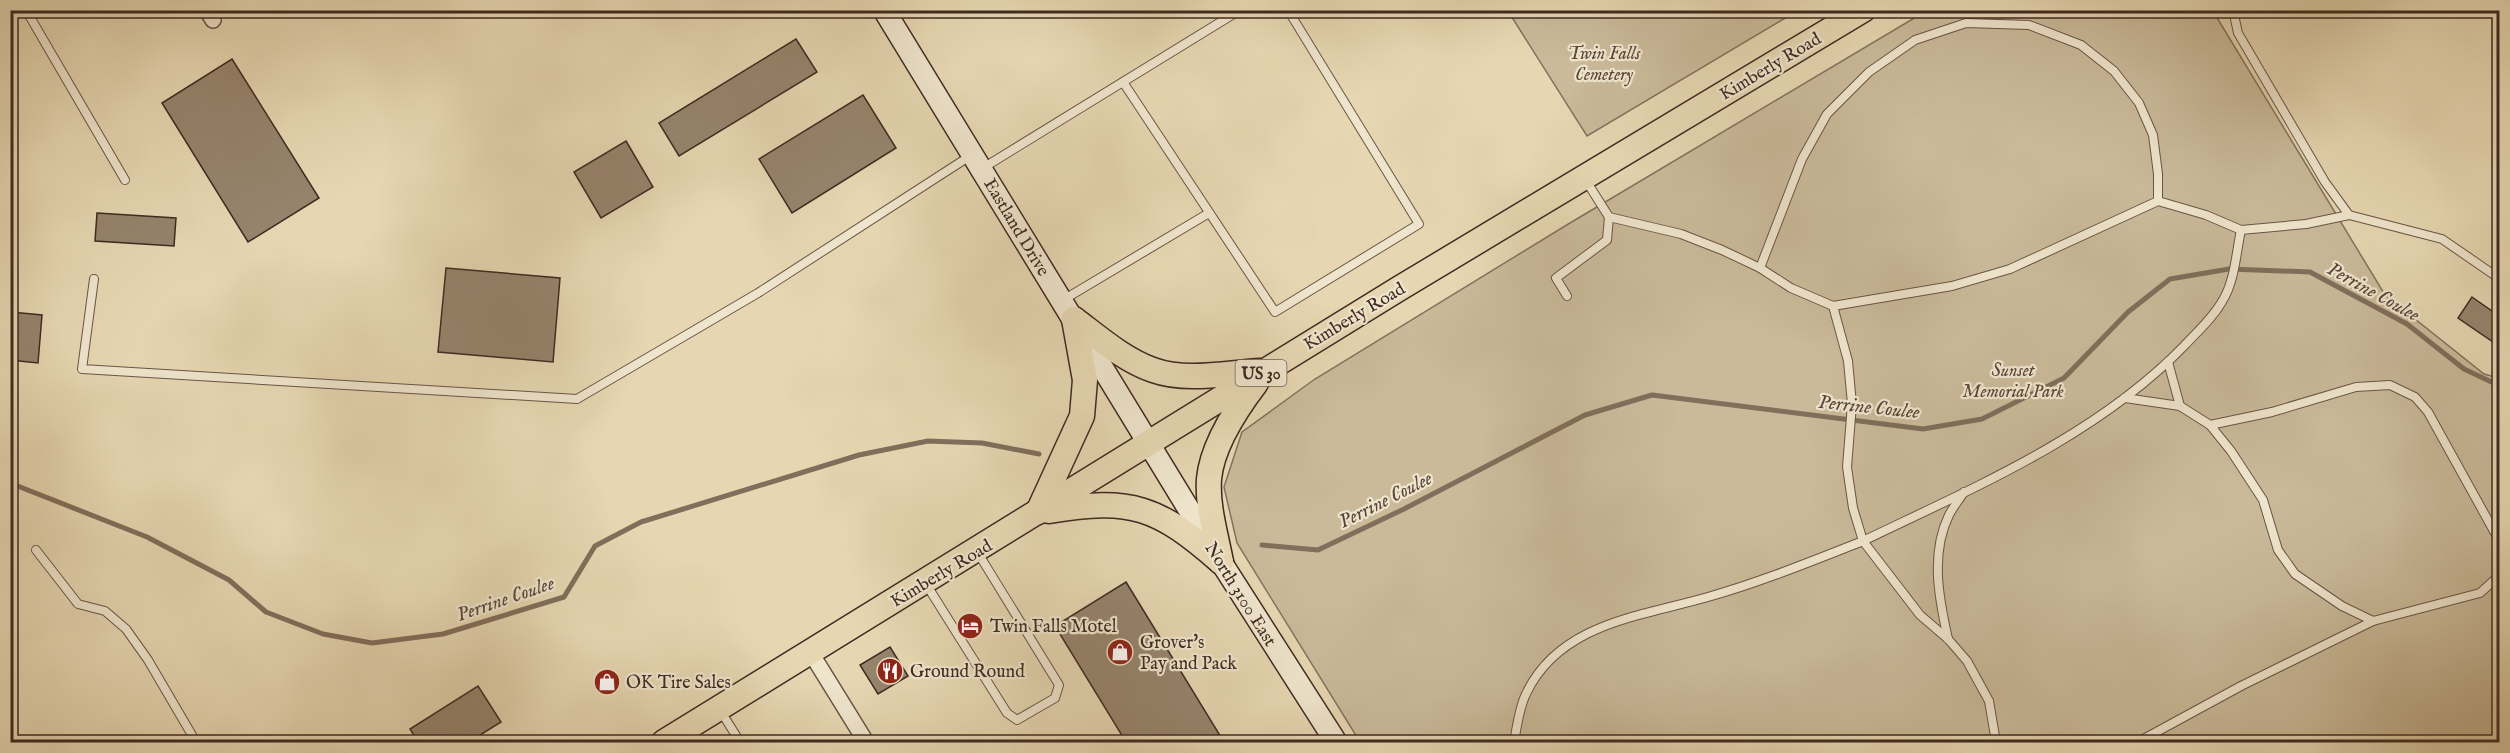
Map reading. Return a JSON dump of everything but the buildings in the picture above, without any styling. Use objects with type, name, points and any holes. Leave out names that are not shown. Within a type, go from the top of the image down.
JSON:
[{"type":"main road","name":"Eastland Drive","points":[[884,10],[1150,444]]},
{"type":"main road","name":"Kimberly Road","points":[[664,742],[977,551],[1266,370],[1863,10]]},
{"type":"main road","points":[[1068,310],[1113,348],[1153,370],[1192,376],[1266,370]]},
{"type":"main road","points":[[1038,512],[1082,416],[1085,380],[1068,310]]},
{"type":"main road","points":[[1221,562],[1210,506],[1209,478],[1222,437],[1237,407],[1266,370]]},
{"type":"main road","name":"North 3100 East","points":[[1150,444],[1221,562],[1335,742]]},
{"type":"main road","points":[[1038,512],[1084,505],[1113,504],[1138,509],[1164,518],[1221,562]]},
{"type":"street","points":[[811,653],[866,742]]},
{"type":"lane","points":[[26,10],[125,180]]},
{"type":"lane","points":[[94,279],[82,369],[577,399],[978,161],[1123,82],[1239,10]]},
{"type":"lane","points":[[1123,82],[1275,312],[1419,224],[1288,10]]},
{"type":"lane","points":[[2232,10],[2238,33],[2325,182],[2349,215]]},
{"type":"lane","points":[[1760,268],[1802,159],[1827,114],[1869,72],[1915,40],[1966,23],[2029,25],[2081,45],[2114,70],[2139,103],[2153,135],[2158,174],[2158,201]]},
{"type":"lane","points":[[1567,296],[1556,278],[1607,240],[1610,217],[1584,178]]},
{"type":"lane","points":[[1610,217],[1681,234],[1722,250],[1760,268],[1791,288],[1833,306],[1953,286],[2010,269],[2158,201],[2206,215],[2241,230],[2306,224],[2349,215],[2442,239],[2499,279]]},
{"type":"lane","points":[[1068,310],[1209,213]]},
{"type":"lane","points":[[1514,742],[1526,694],[1546,663],[1575,638],[1622,619],[1710,596],[1810,562],[1863,541],[1965,492],[2058,443],[2125,398],[2168,362],[2211,318],[2230,287],[2241,230]]},
{"type":"lane","points":[[1833,306],[1848,361],[1852,404],[1847,467],[1854,508],[1863,541],[1920,615],[1948,639],[1967,661],[1989,701],[1996,742]]},
{"type":"lane","points":[[2168,362],[2180,406]]},
{"type":"lane","points":[[2210,425],[2272,412],[2356,387],[2390,385],[2415,397],[2428,412],[2499,542]]},
{"type":"lane","points":[[2125,398],[2180,406],[2210,425],[2231,450],[2263,500],[2278,550],[2295,574],[2342,606],[2373,621]]},
{"type":"lane","points":[[1948,639],[1939,599],[1937,560],[1948,516],[1965,492]]},
{"type":"lane","points":[[36,549],[78,604],[105,611],[126,629],[148,660],[196,742]]},
{"type":"lane","points":[[925,582],[1007,713],[1017,720],[1055,698],[1059,686],[977,551]]},
{"type":"lane","points":[[2138,742],[2232,691],[2373,621],[2480,593],[2499,575]]},
{"type":"lane","points":[[720,708],[740,742]]},
{"type":"green space","name":"Twin Falls Cemetery","points":[[1508,11],[1797,11],[1587,136]]},
{"type":"green space","name":"Sunset Memorial Park","points":[[1926,11],[2213,11],[2385,295],[2484,374],[2499,378],[2499,742],[1360,742],[1237,543],[1224,487],[1242,432],[1315,379],[1565,226]]},
{"type":"waterway","name":"Perrine Coulee","points":[[1262,545],[1318,550],[1404,509],[1585,415],[1652,395],[1923,429],[1982,419],[2064,378],[2128,312],[2170,279],[2229,269],[2310,272],[2407,324],[2464,369],[2500,386]]},
{"type":"waterway","name":"Perrine Coulee","points":[[10,483],[147,537],[229,580],[266,612],[323,634],[372,643],[443,634],[564,597],[595,546],[641,522],[859,455],[928,441],[982,443],[1039,454]]},
{"type":"place","name":"Twin Falls Motel","points":[[970,626]]},
{"type":"place","name":"Grover's Pay and Pack","points":[[1120,652]]},
{"type":"place","name":"Ground Round","points":[[890,671]]},
{"type":"place","name":"OK Tire Sales","points":[[607,682]]}]
